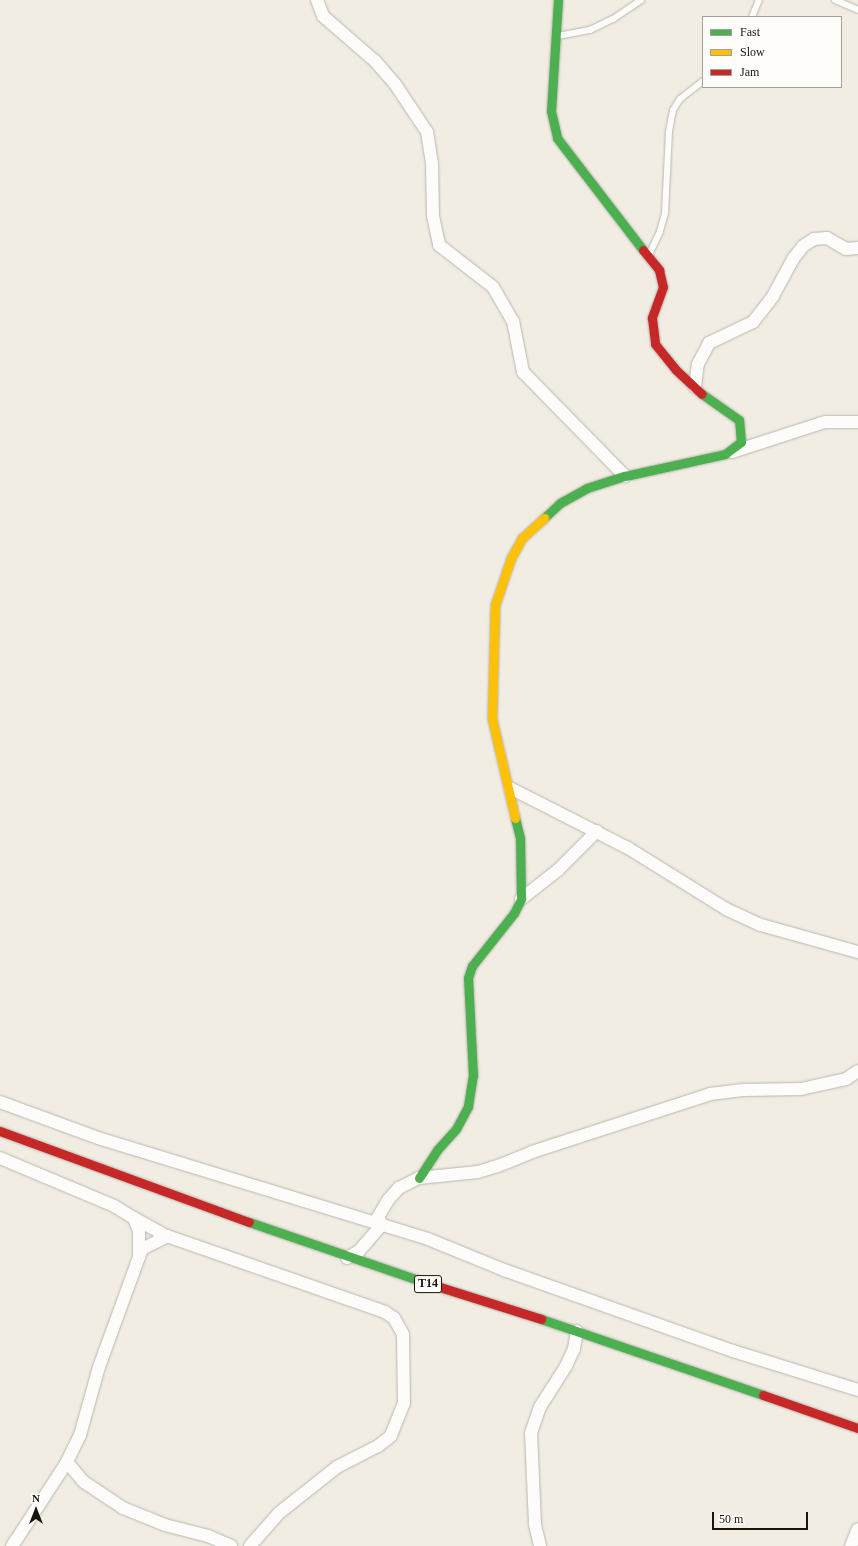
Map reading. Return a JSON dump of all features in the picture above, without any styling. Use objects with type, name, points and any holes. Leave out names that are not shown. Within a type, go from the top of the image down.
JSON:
[{"type":"main road","points":[[419,1178],[437,1150],[456,1129],[468,1106],[473,1076],[468,978],[472,966],[514,913],[521,899],[520,838],[510,788],[496,744],[492,718],[495,605],[510,558],[522,538],[560,503],[588,488],[625,476],[725,454],[741,442],[742,432],[739,420],[695,387],[676,370],[655,344],[652,318],[663,287],[659,270],[649,255],[557,138],[551,111],[557,36],[558,0]]},
{"type":"main road","name":"T14","points":[[0,1131],[347,1258],[577,1332],[858,1428]]},
{"type":"street","points":[[316,0],[323,16],[375,61],[395,84],[427,132],[432,163],[433,216],[439,245],[493,287],[513,321],[523,372],[625,476]]},
{"type":"street","points":[[695,387],[698,364],[708,343],[753,322],[773,296],[793,259],[803,246],[814,239],[827,238],[846,249],[858,248]]},
{"type":"street","points":[[725,454],[825,422],[856,423]]},
{"type":"street","points":[[510,788],[597,831],[642,856],[726,909],[761,925],[858,952]]},
{"type":"street","points":[[521,899],[575,855],[597,831]]},
{"type":"street","points":[[382,1225],[378,1217],[389,1199],[399,1188],[419,1178],[471,1173],[498,1166],[532,1152],[616,1127],[710,1094],[745,1090],[801,1089],[846,1079],[858,1071]]},
{"type":"street","points":[[0,1102],[98,1138],[324,1205],[428,1239],[504,1270],[733,1351],[858,1390]]},
{"type":"street","points":[[0,1158],[93,1196],[167,1236],[385,1312],[394,1318],[403,1334],[404,1403],[391,1436],[378,1446],[337,1468],[279,1513],[250,1546]]},
{"type":"street","points":[[0,1165],[13,1164]]},
{"type":"street","points":[[134,1218],[139,1231],[139,1257]]},
{"type":"street","points":[[347,1258],[359,1251],[382,1225]]},
{"type":"street","points":[[12,1546],[67,1462],[80,1435],[99,1367],[142,1249],[167,1236]]},
{"type":"street","points":[[540,1546],[535,1524],[531,1433],[540,1407],[572,1355],[577,1332]]},
{"type":"street","points":[[67,1462],[84,1482],[123,1508],[165,1526],[208,1536],[231,1546]]},
{"type":"street","points":[[851,1546],[858,1529]]},
{"type":"lane","points":[[557,36],[590,30],[613,19],[641,0]]},
{"type":"lane","points":[[752,16],[759,0]]},
{"type":"lane","points":[[835,0],[858,10]]},
{"type":"lane","points":[[649,255],[660,231],[665,213],[669,131],[673,110],[680,99],[702,82]]},
{"type":"traffic: fast","points":[[558,0],[551,111],[557,138],[643,250]]},
{"type":"traffic: fast","points":[[544,518],[560,503],[587,488],[625,476],[725,454],[741,442],[739,420],[702,394]]},
{"type":"traffic: fast","points":[[419,1178],[437,1150],[456,1129],[468,1106],[473,1076],[468,978],[472,966],[514,913],[521,899],[520,838],[515,818]]},
{"type":"traffic: fast","points":[[249,1222],[424,1282]]},
{"type":"traffic: fast","points":[[541,1319],[763,1395]]},
{"type":"traffic: slow","points":[[515,818],[492,718],[495,605],[511,558],[522,538],[544,518]]},
{"type":"traffic: jam","points":[[643,250],[659,270],[663,287],[652,318],[655,344],[676,370],[702,394]]},
{"type":"traffic: jam","points":[[0,1131],[249,1222]]},
{"type":"traffic: jam","points":[[424,1282],[541,1319]]},
{"type":"traffic: jam","points":[[763,1395],[858,1428]]}]
